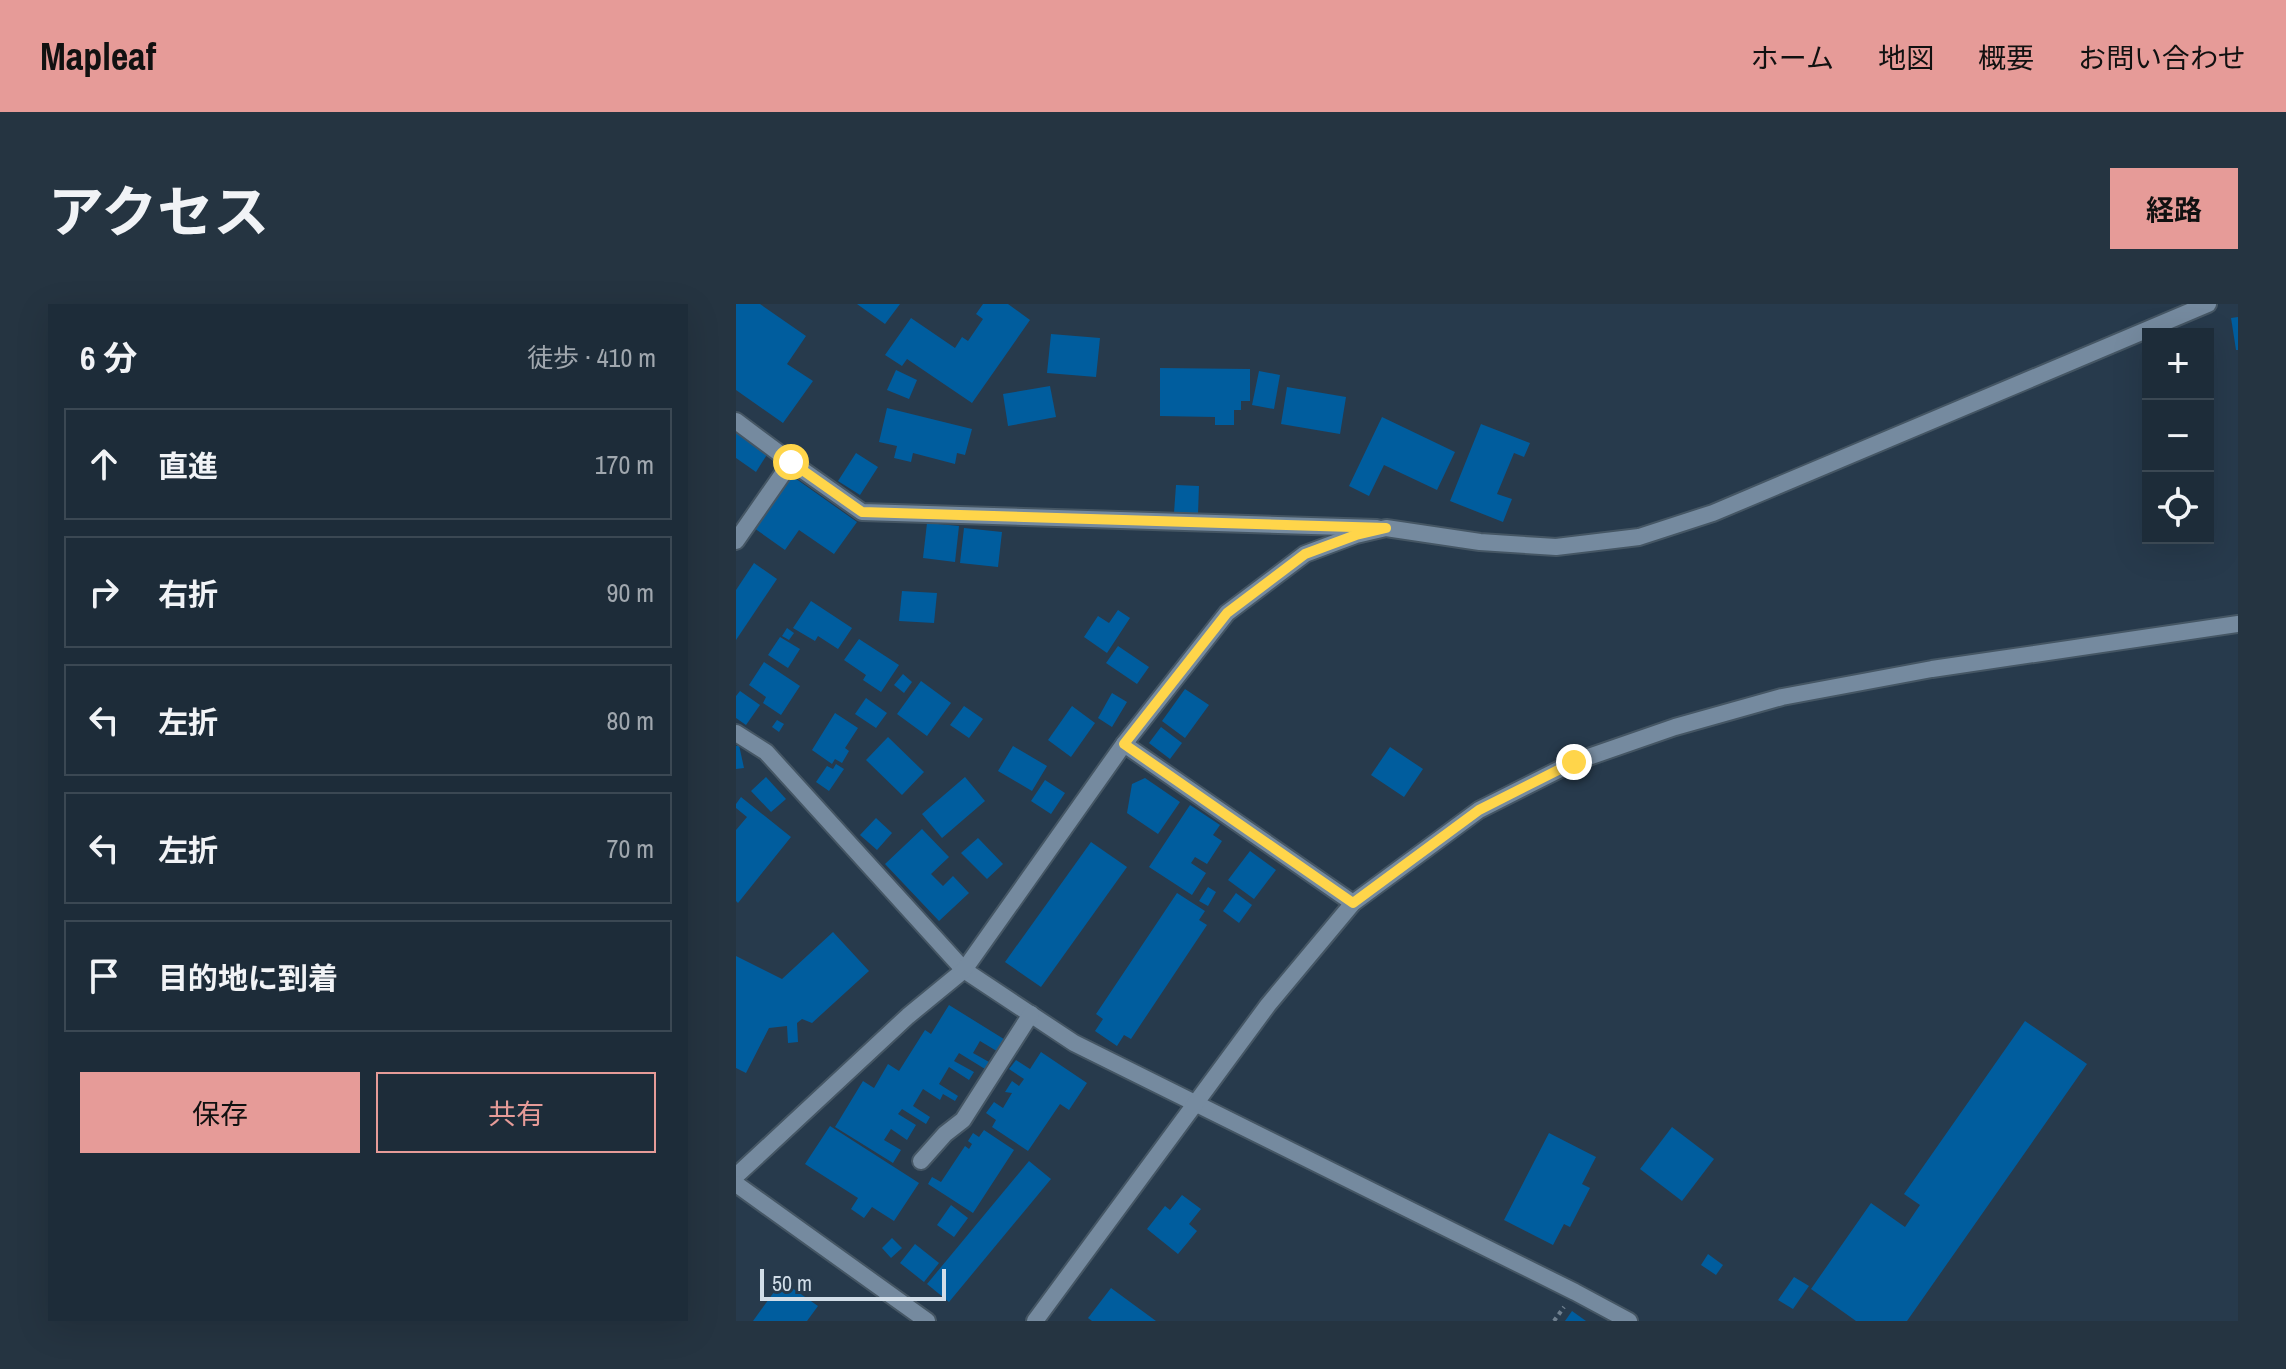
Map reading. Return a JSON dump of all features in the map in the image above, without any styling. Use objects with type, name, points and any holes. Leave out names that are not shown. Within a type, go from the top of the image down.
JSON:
[{"type":"street","points":[[736,421],[862,512],[1386,528],[1480,542],[1556,547],[1639,537],[1713,513],[2208,304]]},
{"type":"street","points":[[736,541],[791,462]]},
{"type":"street","points":[[736,1176],[908,1016],[964,970],[1124,744],[1227,613],[1305,554],[1356,535],[1386,528]]},
{"type":"street","points":[[1035,1321],[1268,1005],[1353,903],[1479,810],[1574,762],[1675,727],[1782,697],[1932,669],[2238,624]]},
{"type":"street","points":[[736,733],[766,752],[964,970],[1074,1043],[1629,1321]]},
{"type":"street","points":[[1124,744],[1353,903]]},
{"type":"street","points":[[921,1161],[945,1134],[963,1120],[1031,1014]]},
{"type":"street","points":[[736,1184],[927,1321]]},
{"type":"building","points":[[736,304],[760,304],[806,336],[787,364],[813,381],[783,423],[736,390]]},
{"type":"building","points":[[857,304],[900,304],[885,324]]},
{"type":"building","points":[[983,304],[1008,304],[1030,320],[972,403],[907,359],[902,366],[885,355],[911,318],[955,348],[962,337],[968,341],[983,319],[976,314]]},
{"type":"building","points":[[2238,317],[2238,350],[2236,350],[2231,318]]},
{"type":"building","points":[[1051,334],[1100,338],[1096,377],[1047,373]]},
{"type":"building","points":[[1160,368],[1250,369],[1250,401],[1241,401],[1241,410],[1234,410],[1234,425],[1215,425],[1215,417],[1160,416]]},
{"type":"building","points":[[896,370],[917,380],[909,399],[887,390]]},
{"type":"building","points":[[1259,371],[1280,375],[1274,409],[1252,405]]},
{"type":"building","points":[[1050,386],[1056,417],[1008,426],[1003,394]]},
{"type":"building","points":[[1287,387],[1346,397],[1340,434],[1281,424]]},
{"type":"building","points":[[887,408],[972,429],[965,455],[957,453],[955,464],[913,453],[911,462],[894,458],[897,446],[879,442]]},
{"type":"building","points":[[1382,417],[1455,452],[1437,490],[1384,465],[1369,496],[1349,486]]},
{"type":"building","points":[[1481,424],[1530,443],[1524,457],[1514,453],[1497,494],[1512,499],[1503,522],[1450,501]]},
{"type":"building","points":[[736,432],[768,453],[756,472],[736,458]]},
{"type":"building","points":[[856,453],[878,467],[860,495],[838,481]]},
{"type":"building","points":[[792,476],[857,522],[834,554],[799,530],[785,550],[754,528]]},
{"type":"building","points":[[1176,485],[1199,486],[1198,514],[1174,513]]},
{"type":"building","points":[[927,523],[959,526],[955,562],[923,558]]},
{"type":"building","points":[[964,528],[1002,532],[998,567],[960,563]]},
{"type":"building","points":[[754,563],[777,579],[736,640],[736,590]]},
{"type":"building","points":[[902,591],[937,593],[934,623],[899,621]]},
{"type":"building","points":[[811,601],[852,628],[838,649],[818,636],[815,641],[793,628]]},
{"type":"building","points":[[1118,610],[1130,618],[1107,653],[1084,637],[1098,616],[1109,623]]},
{"type":"building","points":[[787,628],[794,633],[789,640],[782,636]]},
{"type":"building","points":[[780,637],[800,649],[788,668],[768,655]]},
{"type":"building","points":[[859,639],[899,665],[881,692],[863,680],[866,675],[844,660]]},
{"type":"building","points":[[1118,646],[1149,667],[1137,684],[1106,663]]},
{"type":"building","points":[[764,662],[800,686],[781,715],[763,703],[766,697],[749,685]]},
{"type":"building","points":[[903,674],[912,682],[904,693],[894,685]]},
{"type":"building","points":[[921,681],[951,703],[927,736],[897,714]]},
{"type":"building","points":[[1185,689],[1209,705],[1185,738],[1162,721]]},
{"type":"building","points":[[740,691],[760,705],[746,725],[736,718],[736,696]]},
{"type":"building","points":[[1112,693],[1127,702],[1112,727],[1098,718]]},
{"type":"building","points":[[866,698],[887,713],[876,728],[855,714]]},
{"type":"building","points":[[964,706],[983,719],[969,738],[950,725]]},
{"type":"building","points":[[1072,706],[1095,723],[1071,757],[1048,740]]},
{"type":"building","points":[[835,713],[858,728],[845,748],[849,751],[842,763],[835,759],[832,764],[812,750]]},
{"type":"building","points":[[777,720],[784,724],[779,732],[772,727]]},
{"type":"building","points":[[1161,727],[1182,743],[1170,759],[1149,743]]},
{"type":"building","points":[[888,737],[924,772],[902,795],[866,760]]},
{"type":"building","points":[[739,745],[744,768],[736,769],[736,746]]},
{"type":"building","points":[[1013,746],[1047,766],[1032,791],[998,771]]},
{"type":"building","points":[[1390,747],[1423,769],[1404,797],[1371,775]]},
{"type":"building","points":[[836,764],[844,769],[829,791],[816,782],[827,766],[833,769]]},
{"type":"building","points":[[766,777],[786,799],[771,812],[751,791]]},
{"type":"building","points":[[965,777],[985,801],[942,838],[922,814]]},
{"type":"building","points":[[1145,778],[1180,802],[1158,834],[1127,813],[1132,784]]},
{"type":"building","points":[[1045,780],[1065,793],[1051,814],[1031,801]]},
{"type":"building","points":[[741,797],[791,837],[738,903],[736,830],[747,817],[736,808]]},
{"type":"building","points":[[1190,805],[1220,825],[1213,835],[1222,841],[1207,864],[1195,857],[1191,863],[1206,873],[1192,895],[1149,867]]},
{"type":"building","points":[[876,818],[892,833],[877,850],[860,835]]},
{"type":"building","points":[[922,829],[949,857],[931,874],[943,886],[953,876],[969,893],[939,921],[885,864]]},
{"type":"building","points":[[978,838],[1003,864],[987,879],[961,853]]},
{"type":"building","points":[[1091,842],[1127,867],[1041,987],[1005,962]]},
{"type":"building","points":[[1250,851],[1276,870],[1254,899],[1228,880]]},
{"type":"building","points":[[1208,887],[1216,892],[1208,906],[1199,901]]},
{"type":"building","points":[[1177,893],[1205,911],[1199,920],[1207,925],[1131,1039],[1124,1035],[1117,1046],[1095,1031],[1103,1019],[1096,1014]]},
{"type":"building","points":[[1236,893],[1252,905],[1239,923],[1223,911]]},
{"type":"building","points":[[833,932],[869,971],[812,1023],[802,1019],[797,1023],[798,1042],[788,1043],[787,1026],[769,1028],[746,1073],[736,1068],[736,956],[782,979]]},
{"type":"building","points":[[949,1005],[1007,1041],[1000,1053],[980,1041],[973,1053],[989,1062],[985,1069],[959,1053],[954,1061],[974,1072],[969,1080],[949,1067],[939,1084],[958,1096],[955,1101],[943,1094],[940,1100],[923,1089],[913,1106],[930,1117],[926,1124],[902,1109],[898,1114],[916,1125],[907,1140],[891,1129],[884,1140],[901,1150],[893,1163],[835,1127],[863,1081],[874,1088],[888,1064],[899,1071],[925,1030],[931,1034]]},
{"type":"building","points":[[2025,1021],[2087,1064],[1907,1321],[1856,1321],[1811,1289],[1871,1203],[1905,1227],[1920,1205],[1904,1194]]},
{"type":"building","points":[[1041,1052],[1087,1083],[1069,1110],[1060,1104],[1028,1151],[992,1127],[996,1120],[986,1113],[994,1102],[1003,1108],[1012,1093],[1005,1092],[1012,1081],[1019,1086],[1024,1079],[1009,1069],[1016,1060],[1030,1069]]},
{"type":"building","points":[[830,1126],[919,1183],[894,1221],[872,1207],[864,1218],[851,1209],[858,1198],[805,1164]]},
{"type":"building","points":[[1672,1127],[1714,1159],[1682,1201],[1640,1169]]},
{"type":"building","points":[[984,1130],[1014,1150],[973,1213],[928,1184],[932,1177],[941,1182],[965,1146],[969,1149],[972,1144],[968,1141],[973,1133],[979,1137]]},
{"type":"building","points":[[1549,1133],[1596,1157],[1582,1184],[1590,1188],[1570,1227],[1564,1224],[1553,1245],[1504,1220]]},
{"type":"building","points":[[1029,1161],[1051,1179],[949,1302],[927,1284]]},
{"type":"building","points":[[1182,1195],[1201,1209],[1189,1224],[1197,1231],[1178,1254],[1147,1229],[1165,1206],[1170,1210]]},
{"type":"building","points":[[951,1205],[968,1218],[954,1237],[937,1225]]},
{"type":"building","points":[[892,1238],[902,1248],[891,1258],[882,1248]]},
{"type":"building","points":[[915,1244],[939,1263],[924,1282],[900,1263]]},
{"type":"building","points":[[1708,1254],[1723,1265],[1716,1275],[1701,1265]]},
{"type":"building","points":[[1794,1277],[1809,1286],[1793,1309],[1778,1300]]},
{"type":"building","points":[[782,1281],[818,1306],[807,1321],[753,1321]]},
{"type":"building","points":[[1111,1288],[1156,1321],[1092,1321],[1088,1318]]},
{"type":"building","points":[[1572,1311],[1586,1321],[1565,1321]]},
{"type":"route","points":[[791,462],[862,512],[1386,528],[1356,535],[1305,554],[1227,613],[1124,744],[1353,903],[1479,810],[1574,762]]}]
